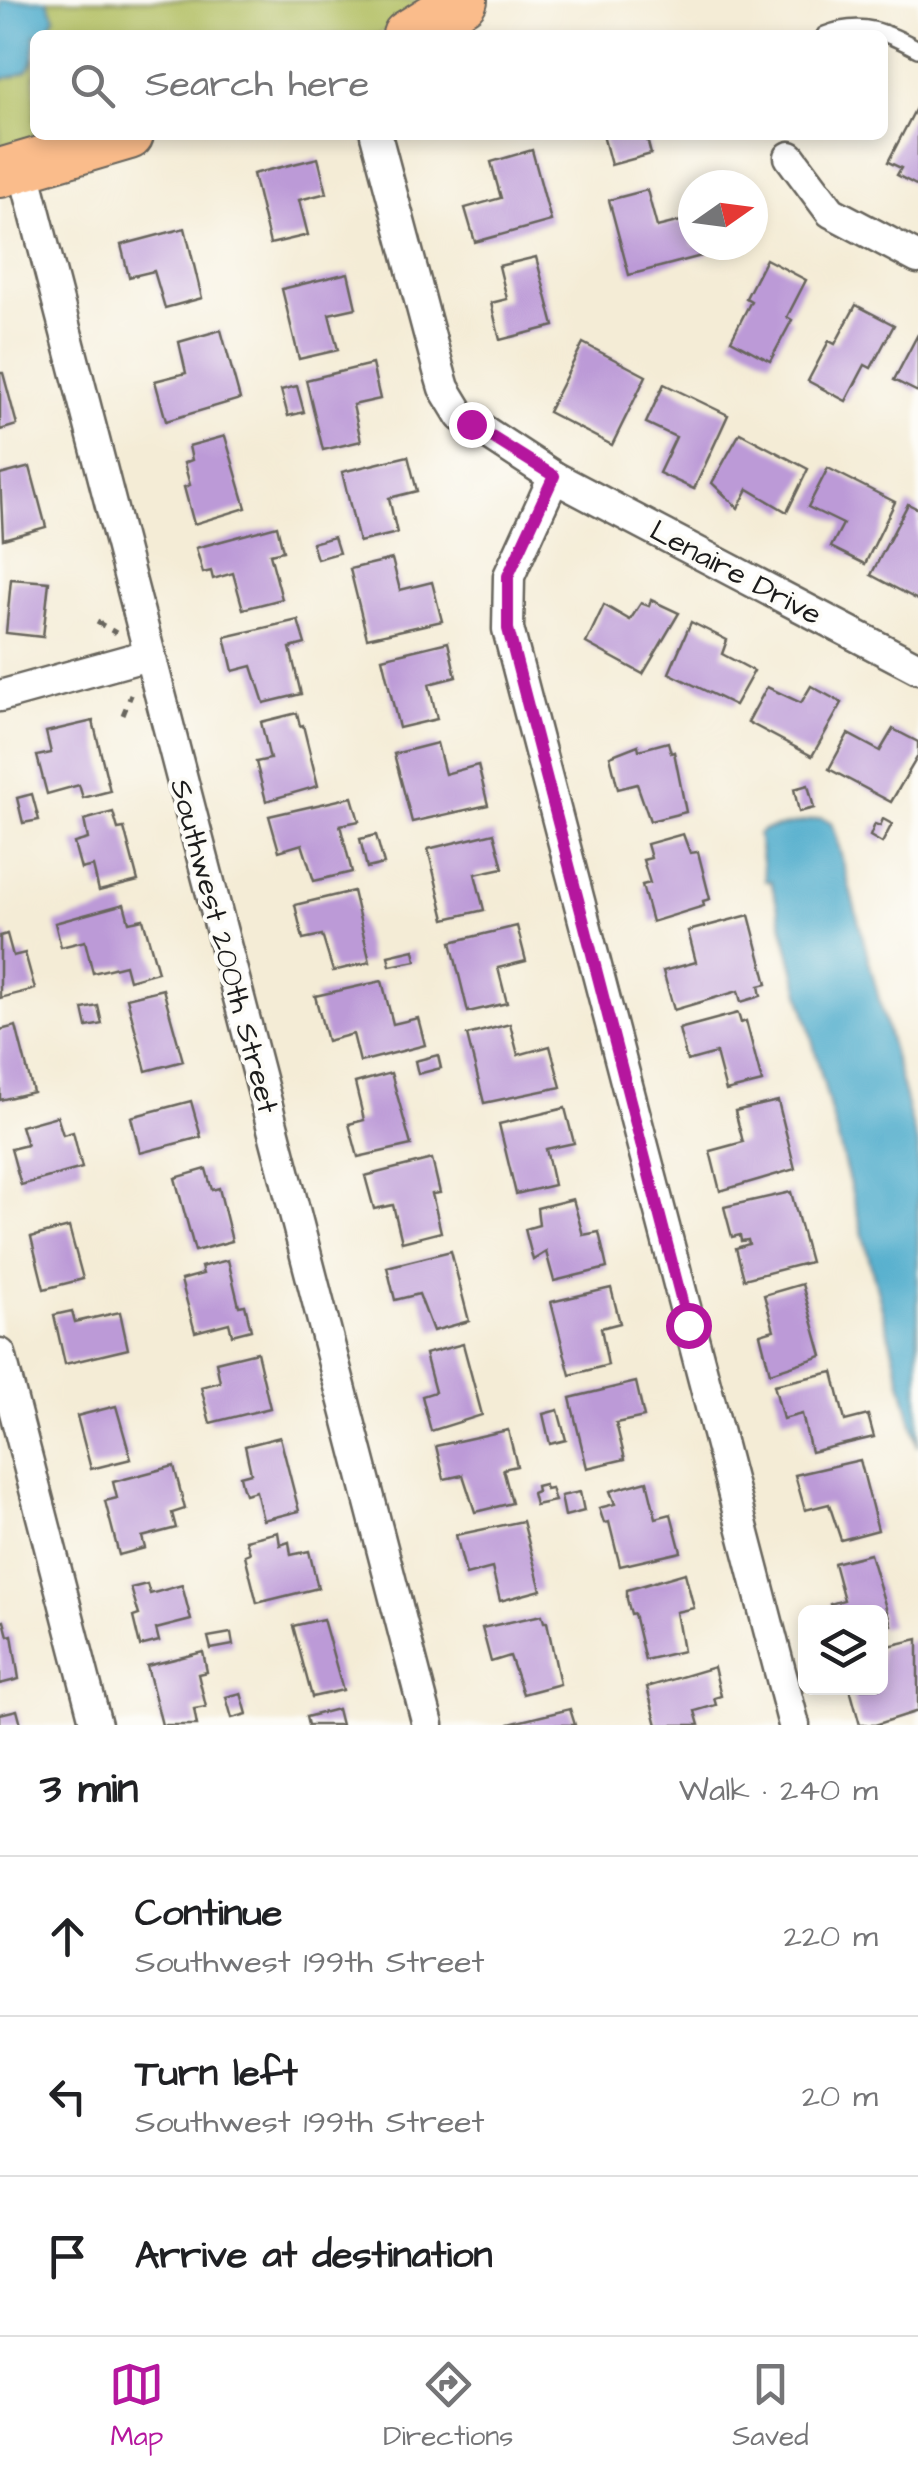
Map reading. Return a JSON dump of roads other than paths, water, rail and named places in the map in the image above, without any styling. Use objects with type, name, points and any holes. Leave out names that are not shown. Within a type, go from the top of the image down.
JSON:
[{"type":"main road","points":[[415,30],[463,0]]},
{"type":"main road","points":[[11,170],[112,140]]},
{"type":"street","name":"Lenaire Drive","points":[[377,140],[438,371],[453,406],[471,424],[554,476],[918,668]]},
{"type":"street","points":[[790,146],[831,212],[918,258]]},
{"type":"street","name":"Southwest 200th Street","points":[[11,170],[148,655],[428,1725]]},
{"type":"street","points":[[554,476],[508,576],[508,629],[794,1725]]},
{"type":"street","points":[[0,696],[148,655]]},
{"type":"street","points":[[0,1354],[96,1725]]},
{"type":"lane","points":[[844,30],[882,30]]},
{"type":"lane","points":[[888,33],[918,49]]},
{"type":"water","points":[[0,0],[47,0],[55,17],[48,30],[30,30],[30,67],[19,75],[0,79]]},
{"type":"water","points":[[821,818],[831,823],[835,832],[918,1147],[918,1447],[771,881],[765,881],[758,834]]}]
